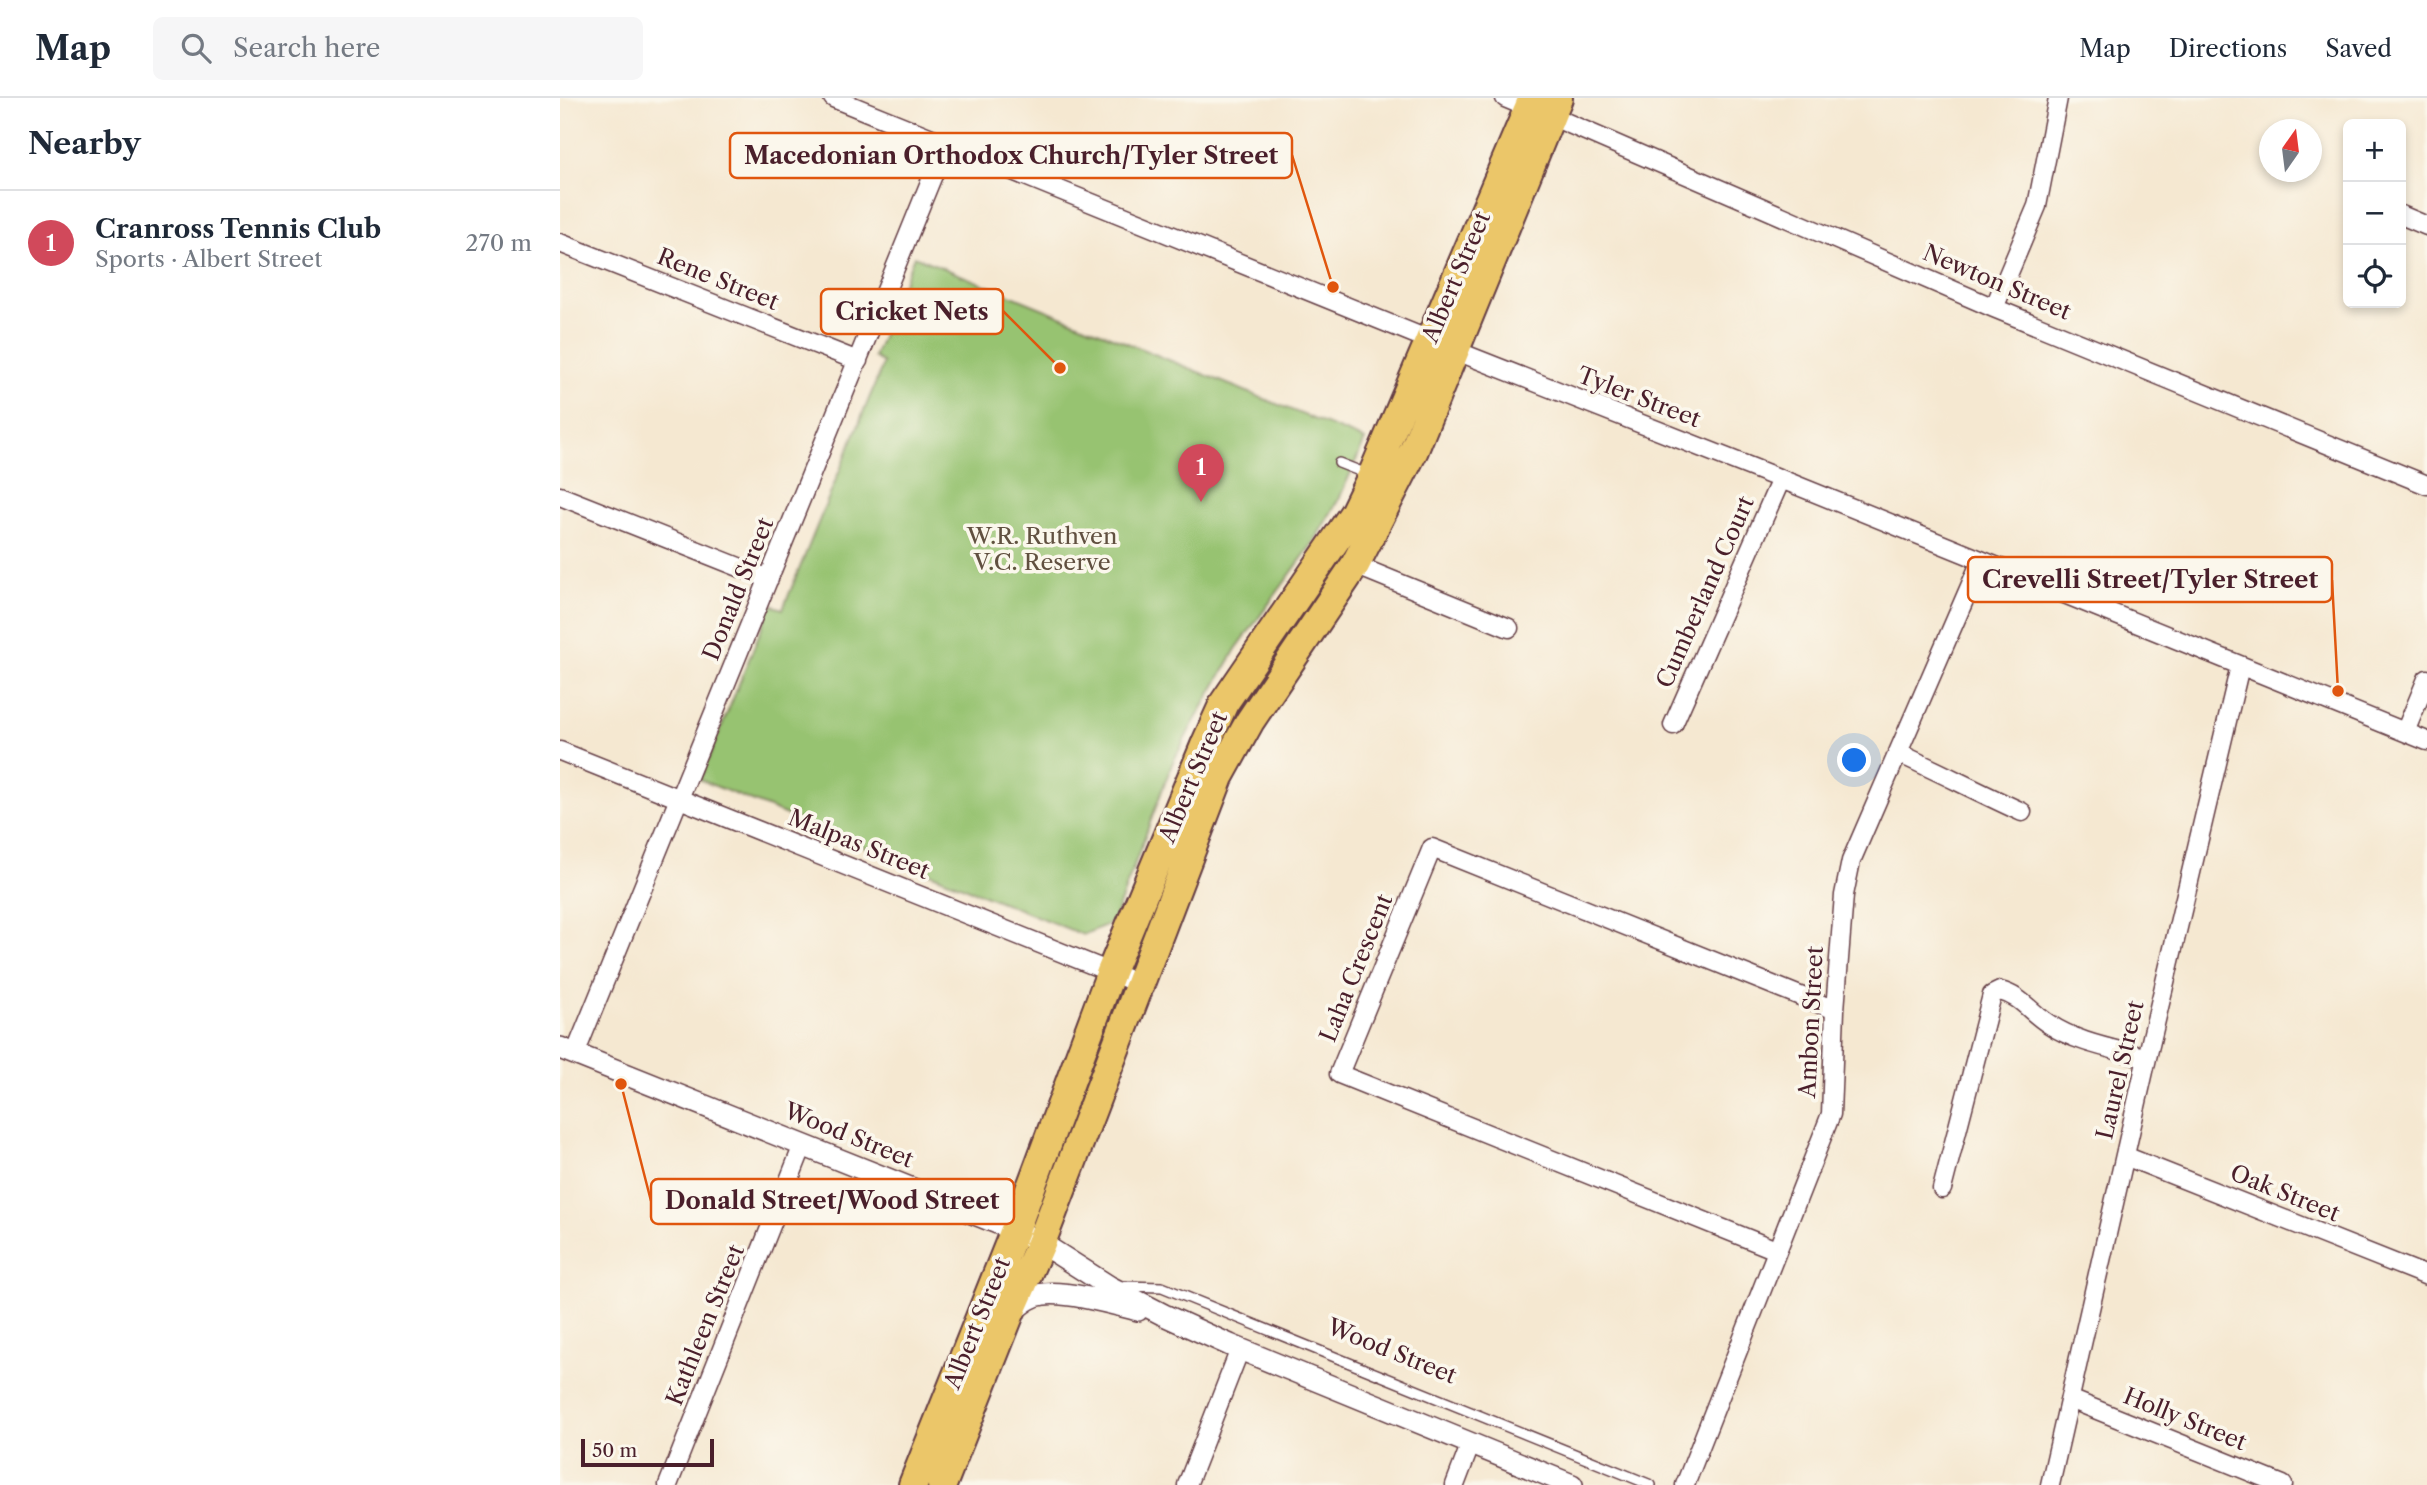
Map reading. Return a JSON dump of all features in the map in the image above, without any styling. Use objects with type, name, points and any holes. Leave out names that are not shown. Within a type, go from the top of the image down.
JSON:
[{"type":"highway","name":"Albert Street","points":[[942,1485],[1010,1313],[1041,1243],[1219,776],[1250,721],[1355,565],[1413,450],[1441,345],[1535,104]]},
{"type":"highway","name":"Albert Street","points":[[913,1485],[1015,1230],[1111,972],[1224,703],[1354,513],[1441,345]]},
{"type":"highway","points":[[1224,703],[1250,721]]},
{"type":"street","name":"Tyler Street","points":[[833,98],[2427,741]]},
{"type":"street","points":[[1994,308],[2037,205],[2058,98]]},
{"type":"street","name":"Newton Street","points":[[1535,104],[1994,308],[2427,485]]},
{"type":"street","name":"Donald Street","points":[[568,1051],[679,799],[946,143]]},
{"type":"street","points":[[2406,217],[2427,226]]},
{"type":"street","name":"Rene Street","points":[[560,243],[858,361]]},
{"type":"street","name":"Cumberland Court","points":[[1673,725],[1781,479]]},
{"type":"street","points":[[560,496],[769,579]]},
{"type":"street","name":"Ambon Street","points":[[1685,1485],[1831,1114],[1835,1010],[1844,895],[1849,869],[1981,561]]},
{"type":"street","points":[[1355,565],[1509,628]]},
{"type":"street","name":"Laurel Street","points":[[2050,1485],[2240,666]]},
{"type":"street","points":[[2405,732],[2427,678]]},
{"type":"street","name":"Malpas Street","points":[[560,751],[1140,984]]},
{"type":"street","points":[[1898,753],[1941,771],[1968,788],[2022,812]]},
{"type":"street","name":"Laha Crescent","points":[[1776,1250],[1339,1074],[1432,848],[1835,1010]]},
{"type":"street","points":[[1942,1189],[1992,995],[2000,991],[2013,994],[2048,1024],[2094,1043],[2147,1058]]},
{"type":"street","name":"Wood Street","points":[[568,1051],[1015,1230],[1041,1243],[1110,1287],[1164,1315],[1240,1349],[1572,1485]]},
{"type":"street","name":"Kathleen Street","points":[[668,1485],[803,1145]]},
{"type":"street","name":"Oak Street","points":[[2125,1156],[2427,1276]]},
{"type":"street","points":[[1010,1313],[1029,1298],[1044,1294],[1087,1299],[1164,1315]]},
{"type":"street","points":[[1187,1485],[1240,1349]]},
{"type":"street","name":"Holly Street","points":[[2070,1399],[2283,1485]]},
{"type":"street","points":[[1455,1485],[1471,1443]]},
{"type":"lane","points":[[1339,463],[1372,476]]},
{"type":"lane","name":"Wood Street","points":[[1110,1287],[1162,1286],[1651,1485]]},
{"type":"green space","name":"W.R. Ruthven V.C. Reserve","points":[[914,256],[1365,440],[1340,497],[1313,543],[1236,649],[1190,729],[1172,764],[1113,922],[1083,935],[700,780],[771,605],[783,609],[878,377],[883,363],[874,357]]},
{"type":"place","name":"Macedonian Orthodox Church/Tyler Street","points":[[1333,287]]},
{"type":"place","name":"Cricket Nets","points":[[1060,368]]},
{"type":"place","name":"Cranross Tennis Club","points":[[1201,502]]},
{"type":"place","name":"Crevelli Street/Tyler Street","points":[[2338,691]]},
{"type":"place","name":"Donald Street/Wood Street","points":[[621,1084]]}]
